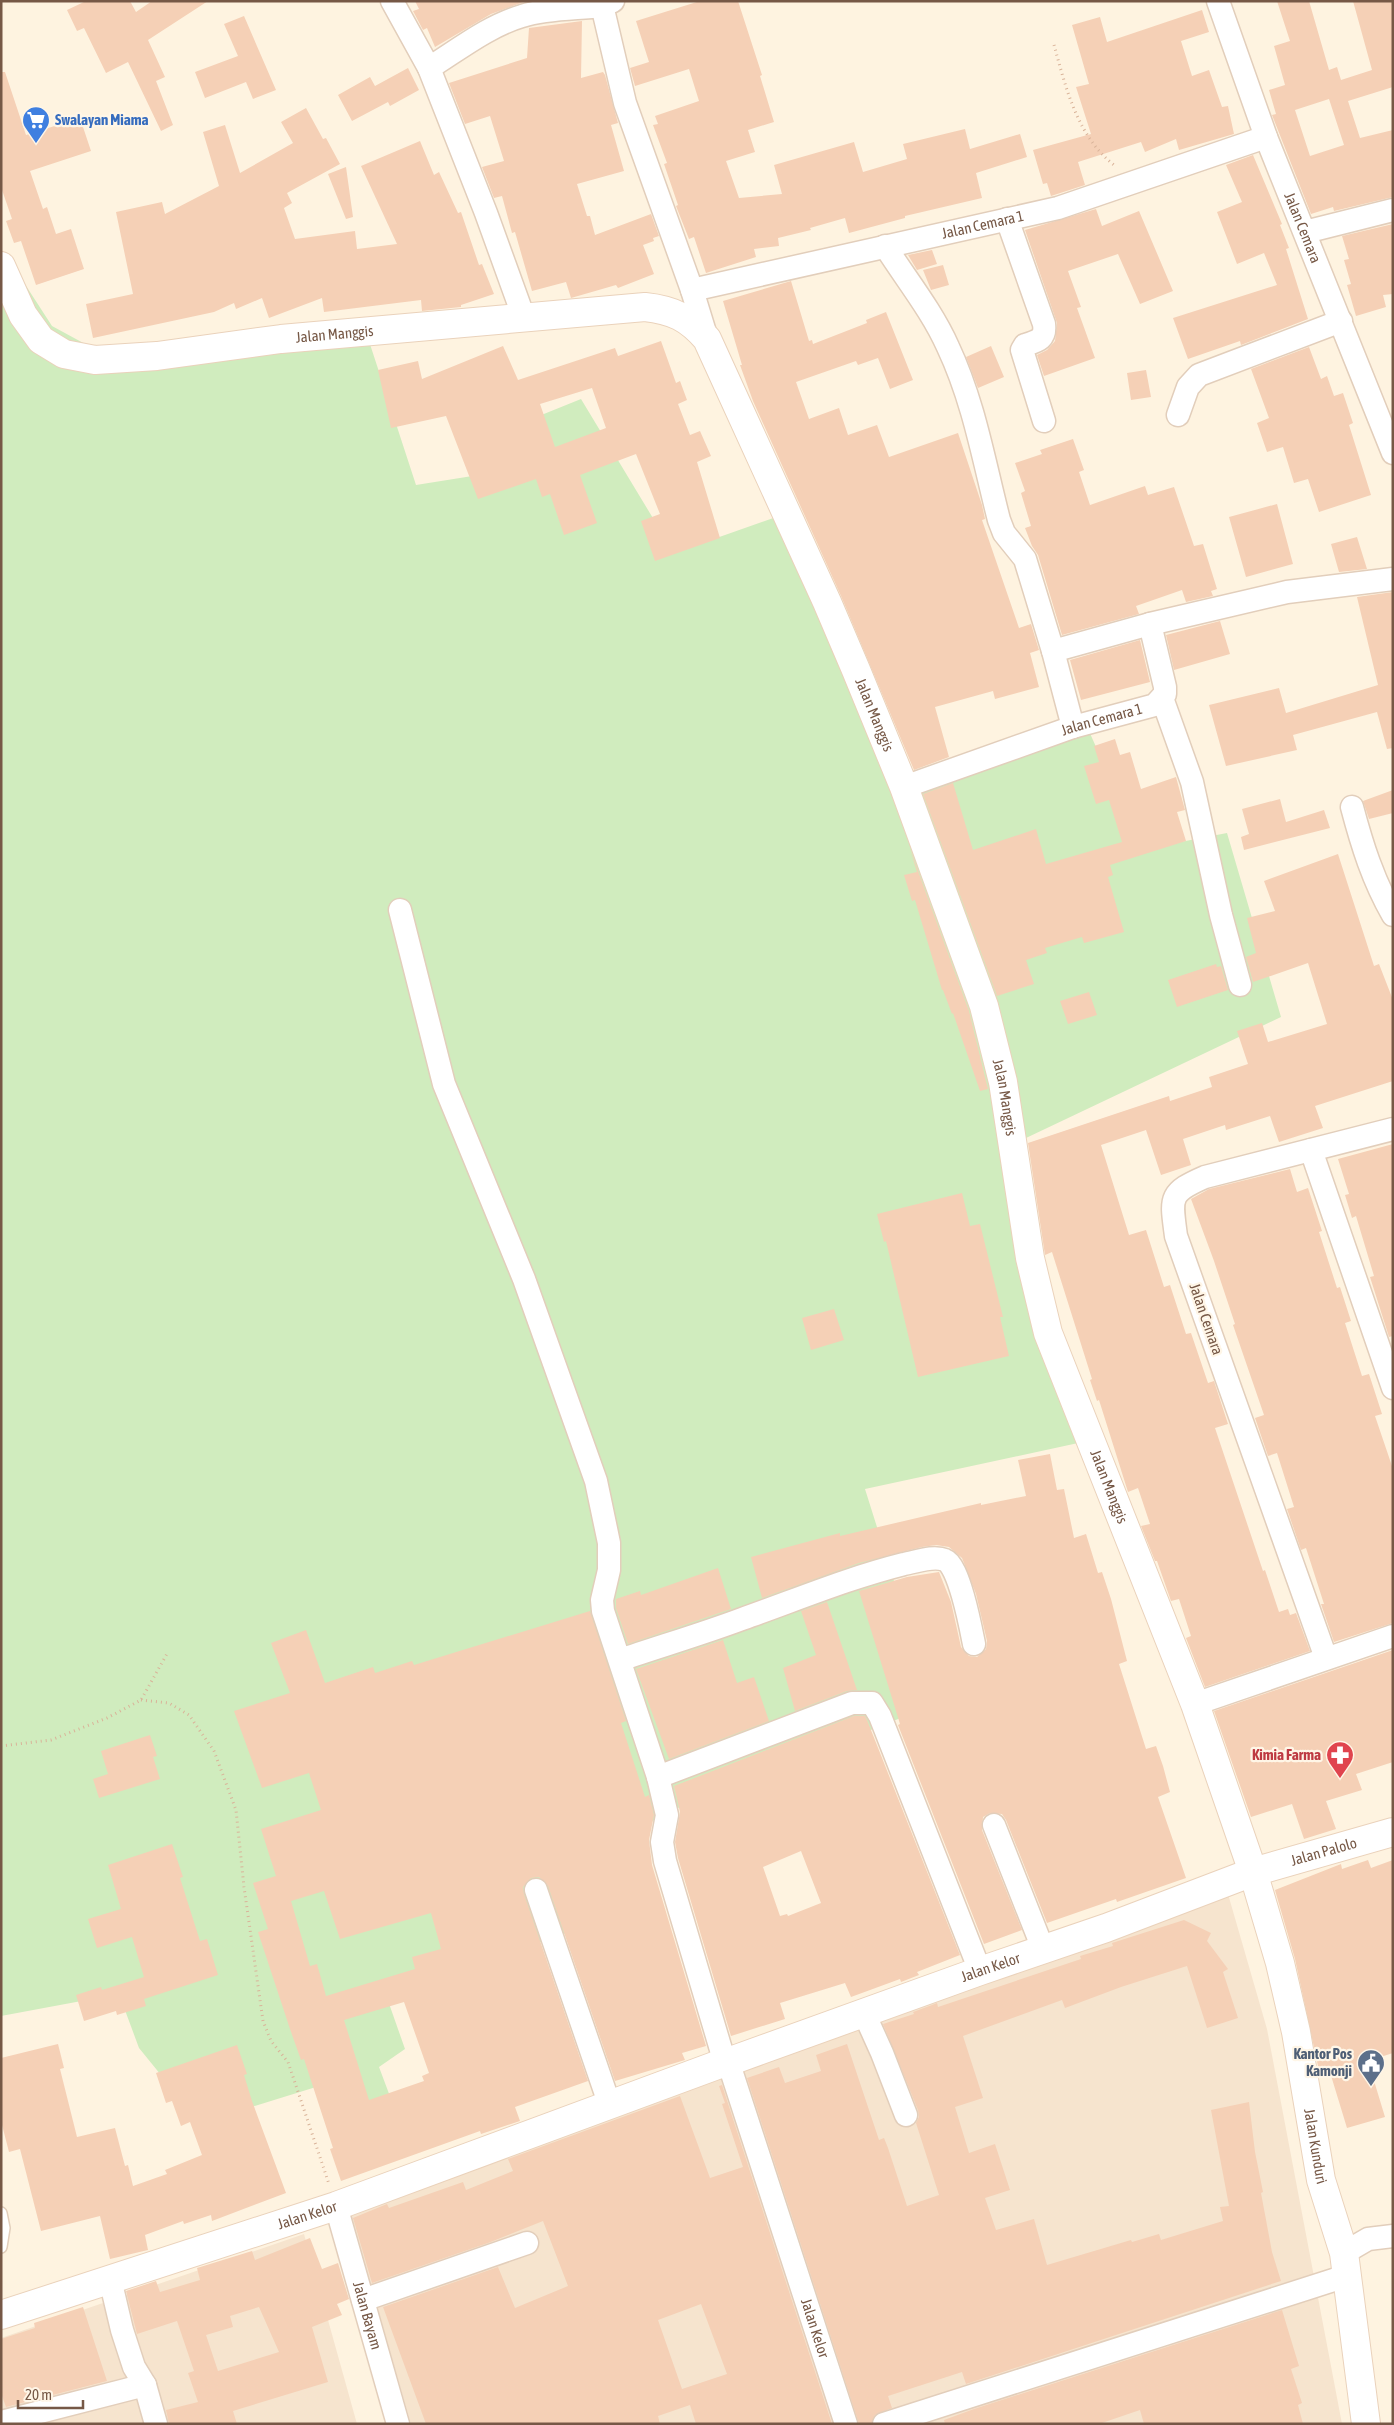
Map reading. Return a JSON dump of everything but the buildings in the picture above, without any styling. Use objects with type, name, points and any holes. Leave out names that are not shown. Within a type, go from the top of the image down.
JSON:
[{"type":"street","points":[[392,1],[429,68],[486,213],[524,318]]},
{"type":"street","name":"Jalan Cemara","points":[[1218,1],[1266,137],[1393,453]]},
{"type":"street","points":[[429,68],[510,19],[605,3]]},
{"type":"street","name":"Jalan Manggis","points":[[605,3],[625,103],[692,290],[707,339],[827,602],[904,787],[984,1006],[1003,1082],[1030,1258],[1048,1333],[1195,1704],[1253,1872]]},
{"type":"street","name":"Jalan Cemara 1","points":[[692,290],[1058,208],[1266,137]]},
{"type":"street","points":[[1305,232],[1393,210]]},
{"type":"street","points":[[1007,219],[1044,324],[1045,332],[1041,340],[1025,345],[1022,350],[1044,420]]},
{"type":"street","points":[[885,246],[938,326],[949,348],[973,414],[998,520],[1004,533],[1025,559],[1053,651],[1073,727]]},
{"type":"street","name":"Jalan Manggis","points":[[1,266],[23,315],[41,340],[64,354],[95,360],[157,356],[281,339],[645,307],[665,309],[696,326],[707,339]]},
{"type":"street","points":[[1178,415],[1188,387],[1199,375],[1341,321]]},
{"type":"street","points":[[1053,651],[1150,624],[1287,592],[1393,579]]},
{"type":"street","name":"Jalan Cemara 1","points":[[904,787],[1073,727],[1156,705],[1162,698],[1165,687],[1150,624]]},
{"type":"street","points":[[1162,698],[1192,782],[1221,915],[1240,986]]},
{"type":"street","points":[[1352,807],[1364,854],[1393,915]]},
{"type":"street","points":[[400,910],[444,1084],[524,1279],[596,1481],[609,1543],[609,1570],[602,1600],[603,1611],[658,1777],[667,1815],[662,1842],[664,1861],[726,2062]]},
{"type":"street","name":"Jalan Cemara","points":[[1326,1658],[1176,1236],[1173,1212],[1174,1202],[1178,1192],[1184,1186],[1205,1177],[1393,1129]]},
{"type":"street","points":[[1311,1150],[1393,1388]]},
{"type":"street","points":[[620,1660],[743,1619],[856,1577],[920,1560],[937,1558],[945,1559],[952,1566],[966,1608],[974,1644]]},
{"type":"street","points":[[1195,1704],[1393,1636]]},
{"type":"street","points":[[658,1777],[852,1703],[872,1703],[880,1716],[980,1971]]},
{"type":"street","points":[[994,1825],[1043,1949]]},
{"type":"street","name":"Jalan Palolo","points":[[1253,1872],[1393,1832]]},
{"type":"street","name":"Jalan Kelor","points":[[1,2315],[336,2206],[726,2062],[1253,1872]]},
{"type":"street","name":"Jalan Kunduri","points":[[1253,1872],[1280,1963],[1296,2032],[1321,2180],[1345,2264],[1366,2424]]},
{"type":"street","points":[[536,1890],[610,2106]]},
{"type":"street","points":[[864,2013],[906,2115]]},
{"type":"street","name":"Jalan Kelor","points":[[726,2062],[846,2424]]},
{"type":"street","name":"Jalan Bayam","points":[[336,2206],[398,2424]]},
{"type":"street","points":[[884,2424],[1345,2264],[1368,2239],[1393,2236]]},
{"type":"street","points":[[363,2300],[527,2243]]},
{"type":"street","points":[[110,2279],[125,2340],[134,2368],[145,2385],[156,2424]]},
{"type":"street","points":[[1,2422],[145,2385]]},
{"type":"lane","points":[[1,2214],[4,2228],[1,2247]]},
{"type":"path","points":[[1054,45],[1070,102],[1087,134],[1104,157],[1135,181]]},
{"type":"path","points":[[1,1746],[51,1740],[107,1718],[141,1700],[168,1652]]},
{"type":"path","points":[[141,1700],[169,1703],[189,1715],[214,1751],[236,1810],[244,1887],[263,2022],[271,2041],[288,2062],[336,2206]]},
{"type":"shaded area","points":[[1228,1894],[1267,2029],[1342,2424],[411,2424],[350,2214]]},
{"type":"shaded area","points":[[304,2234],[357,2424],[1,2424],[1,2338]]},
{"type":"green space","points":[[8,258],[52,326],[133,370],[367,335],[416,485],[517,469],[529,420],[581,399],[674,553],[779,516],[903,783],[1080,711],[1126,814],[1170,844],[1227,833],[1281,1017],[1026,1138],[1017,1195],[1092,1440],[865,1489],[933,1705],[682,1806],[577,1860],[602,1921],[386,1995],[405,2049],[379,2067],[397,2115],[368,2131],[345,2078],[200,2123],[139,2048],[119,1994],[1,2016],[1,261]]},
{"type":"place","name":"Swalayan Miama","points":[[36,144]]},
{"type":"place","name":"Kimia Farma","points":[[1340,1779]]},
{"type":"place","name":"Kantor Pos Kamonji","points":[[1371,2087]]}]
